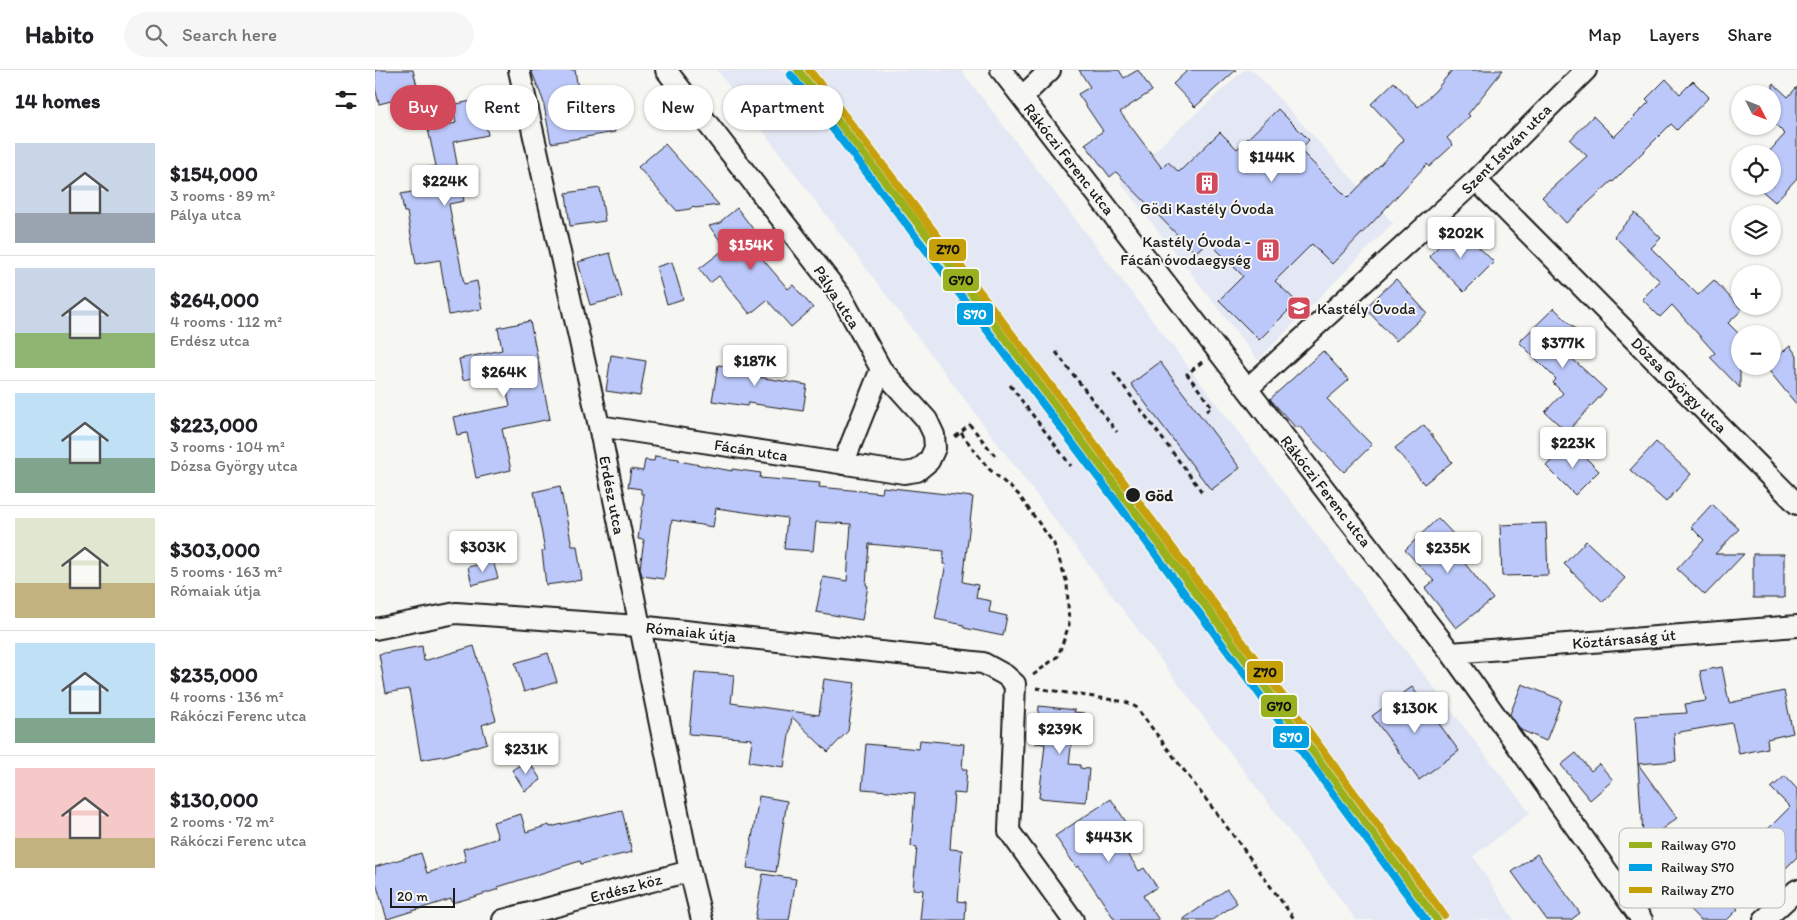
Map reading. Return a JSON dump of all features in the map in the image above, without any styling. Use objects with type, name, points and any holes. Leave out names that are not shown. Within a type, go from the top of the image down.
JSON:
[{"type":"street","name":"Erdész utca","points":[[519,70],[599,426],[638,626],[690,871],[703,920]]},
{"type":"street","name":"Pálya utca","points":[[666,70],[841,296],[881,369],[927,420],[934,435],[935,448],[929,461],[917,471],[904,473]]},
{"type":"street","name":"Rákóczi Ferenc utca","points":[[1001,70],[1451,653],[1619,889]]},
{"type":"street","points":[[1021,97],[1050,70]]},
{"type":"street","name":"Szent István utca","points":[[1247,389],[1476,180],[1586,70]]},
{"type":"street","name":"Dózsa György utca","points":[[1476,180],[1797,504]]},
{"type":"street","points":[[843,464],[881,369]]},
{"type":"street","name":"Fácán utca","points":[[599,426],[904,473]]},
{"type":"street","name":"Rómaiak útja","points":[[375,629],[456,613],[638,626],[983,663],[1010,680]]},
{"type":"street","name":"Köztársaság út","points":[[1451,653],[1797,626]]},
{"type":"street","points":[[1010,680],[1009,831],[1073,920]]},
{"type":"street","name":"Erdész köz","points":[[503,920],[690,871]]},
{"type":"street","points":[[1785,901],[1797,890]]},
{"type":"street","name":"Rákóczi Ferenc utca","points":[[1632,908],[1641,920]]},
{"type":"street","points":[[1764,920],[1777,908]]},
{"type":"path","points":[[1203,413],[1212,407],[1187,374],[1217,350]]},
{"type":"path","points":[[1056,352],[1117,432]]},
{"type":"path","points":[[1113,372],[1202,492]]},
{"type":"path","points":[[1010,386],[1071,466]]},
{"type":"path","points":[[970,426],[997,458]]},
{"type":"path","points":[[961,433],[988,468],[1018,494],[1054,544],[1067,583],[1069,625],[1058,656],[1036,674],[1010,680]]},
{"type":"path","points":[[1010,680],[1126,702],[1136,707],[1295,920]]},
{"type":"shaded area","points":[[717,70],[961,70],[1530,813],[1473,856],[1514,920],[1356,920],[762,130],[843,130],[843,85],[728,85]]},
{"type":"shaded area","points":[[1244,70],[1253,70],[1393,223],[1258,360],[1120,182]]},
{"type":"building","points":[[375,70],[413,70],[417,85],[390,85],[390,101],[379,104],[375,88]]},
{"type":"building","points":[[531,70],[575,70],[577,85],[548,85],[548,127],[543,100]]},
{"type":"building","points":[[1079,70],[1119,70],[1124,78],[1138,70],[1152,91],[1120,112],[1162,168],[1168,162],[1179,172],[1220,132],[1237,149],[1278,109],[1309,140],[1300,150],[1348,198],[1404,140],[1371,104],[1394,82],[1418,107],[1436,90],[1452,70],[1503,70],[1468,114],[1470,116],[1447,138],[1453,145],[1429,167],[1427,164],[1332,264],[1312,244],[1275,281],[1297,302],[1259,340],[1219,300],[1243,276],[1208,241],[1195,253],[1116,172],[1110,177],[1085,144],[1103,131],[1078,94],[1090,87]]},
{"type":"building","points":[[1188,70],[1236,70],[1195,107],[1173,84]]},
{"type":"building","points":[[1666,79],[1680,94],[1693,81],[1709,97],[1677,130],[1671,124],[1613,182],[1566,223],[1542,197],[1587,156],[1570,140],[1593,116],[1614,137],[1649,102],[1646,99]]},
{"type":"building","points":[[1797,87],[1797,178],[1775,202],[1767,195],[1781,195],[1781,145],[1775,145],[1785,134],[1781,130],[1781,90],[1788,97]]},
{"type":"building","points":[[466,102],[466,130],[487,130],[488,135],[453,142],[464,201],[449,204],[464,284],[477,281],[482,309],[449,315],[440,260],[416,264],[407,212],[404,212],[401,194],[428,189],[424,168],[436,166],[428,130],[456,130],[456,104]]},
{"type":"building","points":[[549,130],[615,130],[615,132],[551,143]]},
{"type":"building","points":[[665,144],[719,205],[695,208],[693,206],[690,209],[677,211],[638,167]]},
{"type":"building","points":[[600,188],[605,221],[570,226],[566,193]]},
{"type":"building","points":[[737,208],[763,242],[754,249],[788,289],[793,285],[813,308],[791,327],[767,300],[750,314],[719,276],[710,283],[699,269],[726,248],[709,226],[721,223]]},
{"type":"building","points":[[1635,213],[1661,238],[1651,248],[1698,295],[1714,280],[1731,298],[1731,315],[1737,315],[1728,323],[1731,326],[1731,375],[1740,375],[1740,388],[1710,357],[1715,353],[1672,305],[1660,317],[1642,299],[1660,281],[1614,236]]},
{"type":"building","points":[[1458,227],[1494,262],[1464,292],[1429,256]]},
{"type":"building","points":[[610,253],[622,297],[590,305],[578,262]]},
{"type":"building","points":[[672,262],[683,299],[667,304],[656,267]]},
{"type":"building","points":[[1396,279],[1427,313],[1396,341],[1365,308]]},
{"type":"building","points":[[1554,308],[1581,335],[1564,351],[1606,390],[1567,432],[1545,412],[1563,393],[1553,383],[1556,379],[1519,342]]},
{"type":"building","points":[[530,321],[550,419],[502,429],[511,470],[476,478],[467,433],[457,435],[453,417],[510,406],[503,372],[463,380],[459,359],[502,350],[498,328]]},
{"type":"building","points":[[1790,346],[1797,356],[1797,405],[1772,375],[1781,375],[1781,353]]},
{"type":"building","points":[[736,350],[755,353],[752,376],[807,385],[803,411],[748,403],[747,406],[712,401],[718,365],[733,367]]},
{"type":"building","points":[[1323,351],[1349,380],[1327,399],[1372,445],[1344,472],[1299,426],[1296,428],[1270,399]]},
{"type":"building","points":[[611,355],[646,361],[640,396],[606,391]]},
{"type":"building","points":[[1160,362],[1240,468],[1211,490],[1131,384]]},
{"type":"building","points":[[1424,425],[1452,462],[1424,484],[1395,448]]},
{"type":"building","points":[[1570,442],[1599,471],[1575,495],[1546,466]]},
{"type":"building","points":[[1656,442],[1691,474],[1666,502],[1630,470]]},
{"type":"building","points":[[655,456],[679,459],[679,461],[732,471],[732,469],[761,473],[760,478],[820,483],[819,487],[882,493],[883,487],[973,497],[963,582],[978,585],[976,598],[991,601],[989,612],[1007,616],[1003,636],[964,628],[964,625],[935,619],[946,564],[943,564],[944,551],[869,544],[866,585],[868,586],[862,620],[816,612],[823,577],[847,581],[851,524],[816,522],[813,551],[784,549],[787,518],[716,508],[713,527],[672,520],[664,579],[642,576],[640,568],[644,540],[638,539],[644,494],[641,494],[641,489],[628,487],[631,469],[643,471],[645,460],[654,461]]},
{"type":"building","points":[[560,486],[572,546],[577,546],[582,580],[546,585],[542,551],[545,550],[534,492]]},
{"type":"building","points":[[1712,504],[1739,529],[1715,554],[1744,554],[1705,595],[1677,569],[1704,540],[1691,527]]},
{"type":"building","points":[[1438,518],[1458,539],[1451,546],[1493,599],[1456,628],[1425,588],[1434,581],[1405,550]]},
{"type":"building","points":[[1546,523],[1548,575],[1502,576],[1500,525]]},
{"type":"building","points":[[1586,541],[1625,578],[1603,602],[1564,564]]},
{"type":"building","points":[[1753,554],[1784,554],[1784,598],[1753,598]]},
{"type":"building","points":[[493,561],[498,578],[472,585],[468,567]]},
{"type":"building","points":[[422,646],[424,661],[474,646],[496,720],[482,725],[487,743],[448,755],[421,760],[409,689],[386,693],[379,654]]},
{"type":"building","points":[[548,653],[557,682],[524,692],[515,663]]},
{"type":"building","points":[[1722,667],[1729,703],[1784,691],[1793,733],[1767,739],[1768,748],[1739,754],[1732,723],[1674,733],[1676,761],[1638,764],[1677,818],[1663,828],[1642,828],[1643,816],[1641,814],[1635,716],[1687,713],[1685,704],[1706,701],[1700,671]]},
{"type":"building","points":[[695,672],[734,675],[731,703],[819,715],[824,679],[855,683],[848,731],[828,752],[792,717],[784,767],[749,762],[752,739],[689,734]]},
{"type":"building","points":[[1522,684],[1562,700],[1546,741],[1521,730],[1510,714]]},
{"type":"building","points":[[1412,687],[1459,751],[1419,780],[1372,716]]},
{"type":"building","points":[[1039,706],[1075,710],[1074,712],[1084,713],[1082,731],[1073,730],[1069,764],[1080,765],[1080,768],[1089,769],[1086,802],[1039,798],[1045,744],[1035,743]]},
{"type":"building","points":[[920,740],[964,744],[962,769],[967,769],[965,794],[954,793],[950,849],[962,850],[958,901],[966,902],[965,920],[920,920],[923,890],[913,889],[917,847],[911,846],[915,793],[862,789],[866,744],[919,749]]},
{"type":"building","points":[[1576,753],[1591,771],[1599,764],[1613,780],[1590,800],[1561,765]]},
{"type":"building","points":[[528,760],[541,780],[525,791],[512,770]]},
{"type":"building","points":[[1785,776],[1797,789],[1797,857],[1785,869],[1785,828],[1769,828],[1790,807],[1771,788]]},
{"type":"building","points":[[759,796],[787,801],[776,872],[747,868]]},
{"type":"building","points":[[1111,799],[1128,825],[1115,834],[1139,871],[1144,868],[1157,887],[1143,896],[1159,920],[1115,920],[1079,866],[1077,868],[1055,836]]},
{"type":"building","points":[[622,810],[632,852],[581,864],[580,861],[498,887],[499,889],[477,896],[452,903],[451,899],[387,919],[375,880],[375,867],[421,853],[427,873],[466,861],[463,849],[498,838],[493,822],[521,814],[526,832],[549,825],[550,827]]},
{"type":"building","points":[[1537,854],[1580,913],[1571,920],[1547,920],[1512,872]]},
{"type":"building","points":[[763,874],[796,879],[789,920],[755,920]]},
{"type":"building","points":[[1227,889],[1237,903],[1212,920],[1182,920]]},
{"type":"building","points":[[1689,908],[1738,909],[1727,920],[1700,920]]},
{"type":"rail line","name":"G70","points":[[798,70],[946,260],[1190,585],[1437,920]]},
{"type":"rail line","name":"Z70","points":[[809,70],[1050,385],[1444,915]]},
{"type":"rail line","name":"S70","points":[[791,75],[1032,390],[1426,920]]},
{"type":"place","name":"Gödi Kastély Óvoda","points":[[1207,183]]},
{"type":"place","name":"Kastély Óvoda - Fácán óvodaegység","points":[[1268,250]]},
{"type":"place","name":"Kastély Óvoda","points":[[1299,308]]},
{"type":"place","name":"Göd","points":[[1133,495]]}]
